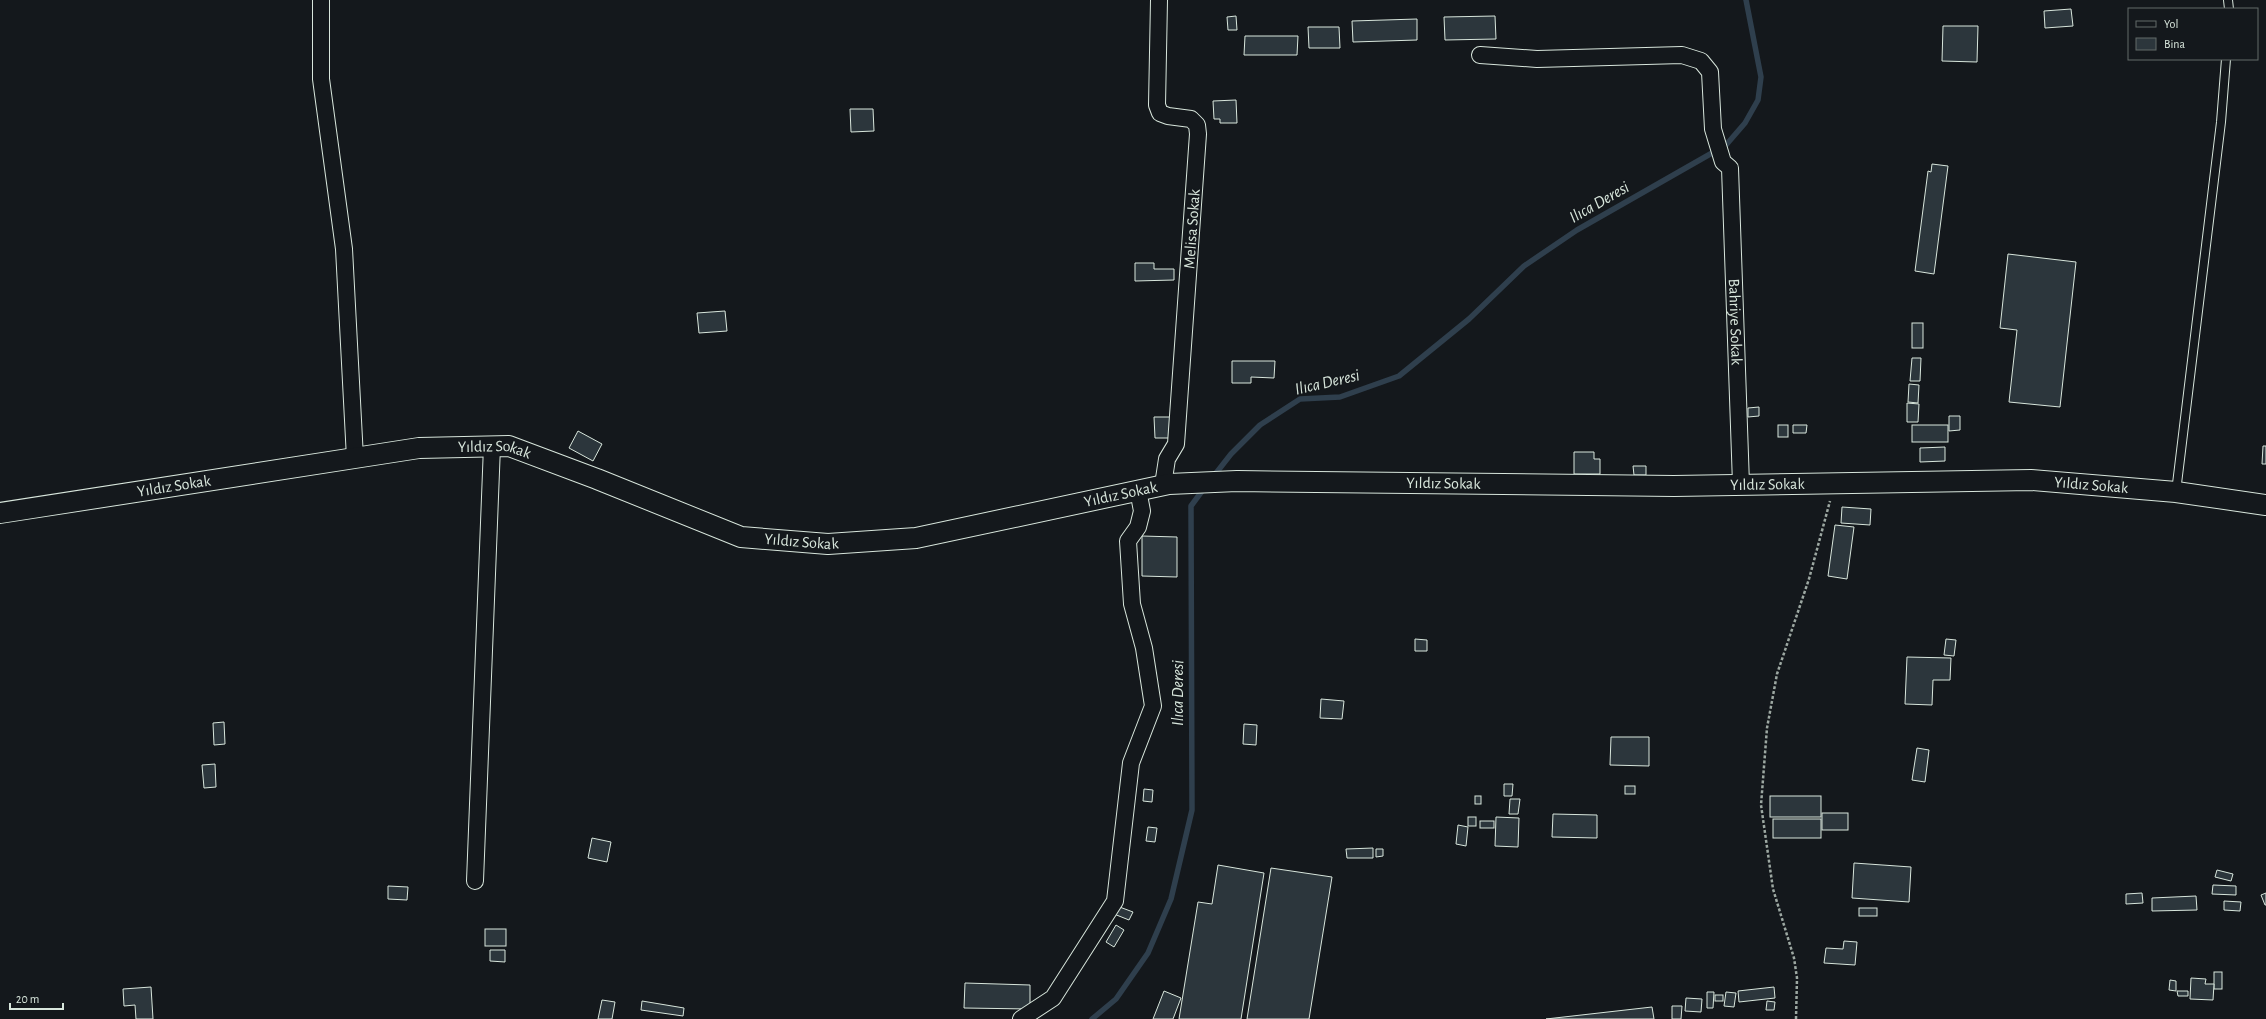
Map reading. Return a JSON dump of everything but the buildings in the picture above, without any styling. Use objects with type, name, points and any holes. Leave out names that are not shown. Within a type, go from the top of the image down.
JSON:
[{"type":"street","points":[[321,0],[321,79],[344,249],[355,458]]},
{"type":"street","name":"Melisa Sokak","points":[[1159,0],[1156,104],[1160,113],[1168,116],[1191,119],[1197,125],[1198,134],[1176,444],[1167,459],[1166,484]]},
{"type":"street","name":"Bahriye Sokak","points":[[1480,54],[1537,59],[1682,54],[1700,61],[1710,72],[1712,129],[1723,162],[1730,168],[1741,484]]},
{"type":"street","points":[[475,881],[492,446]]},
{"type":"street","name":"Yıldız Sokak","points":[[0,514],[420,448],[492,446],[509,446],[597,479],[741,537],[828,544],[916,538],[1166,484],[1237,481],[1674,486],[2031,480],[2176,492],[2266,505]]},
{"type":"street","points":[[1020,1019],[1053,998],[1115,901],[1130,763],[1153,706],[1144,648],[1132,604],[1128,541],[1138,527],[1142,511],[1138,490]]},
{"type":"lane","points":[[2176,492],[2221,122],[2226,60]]},
{"type":"path","points":[[1796,1019],[1797,978],[1794,958],[1773,889],[1762,797],[1767,728],[1777,674],[1809,579],[1823,530],[1833,484]]},
{"type":"waterway","name":"Ilıca Deresi","points":[[1213,477],[1231,454],[1260,425],[1300,399],[1340,397],[1399,376],[1469,319],[1524,266],[1577,230],[1726,145],[1745,123],[1758,100],[1761,77],[1746,0]]},
{"type":"waterway","name":"Ilıca Deresi","points":[[1092,1019],[1116,999],[1148,953],[1171,899],[1192,810],[1191,506],[1205,487]]}]
